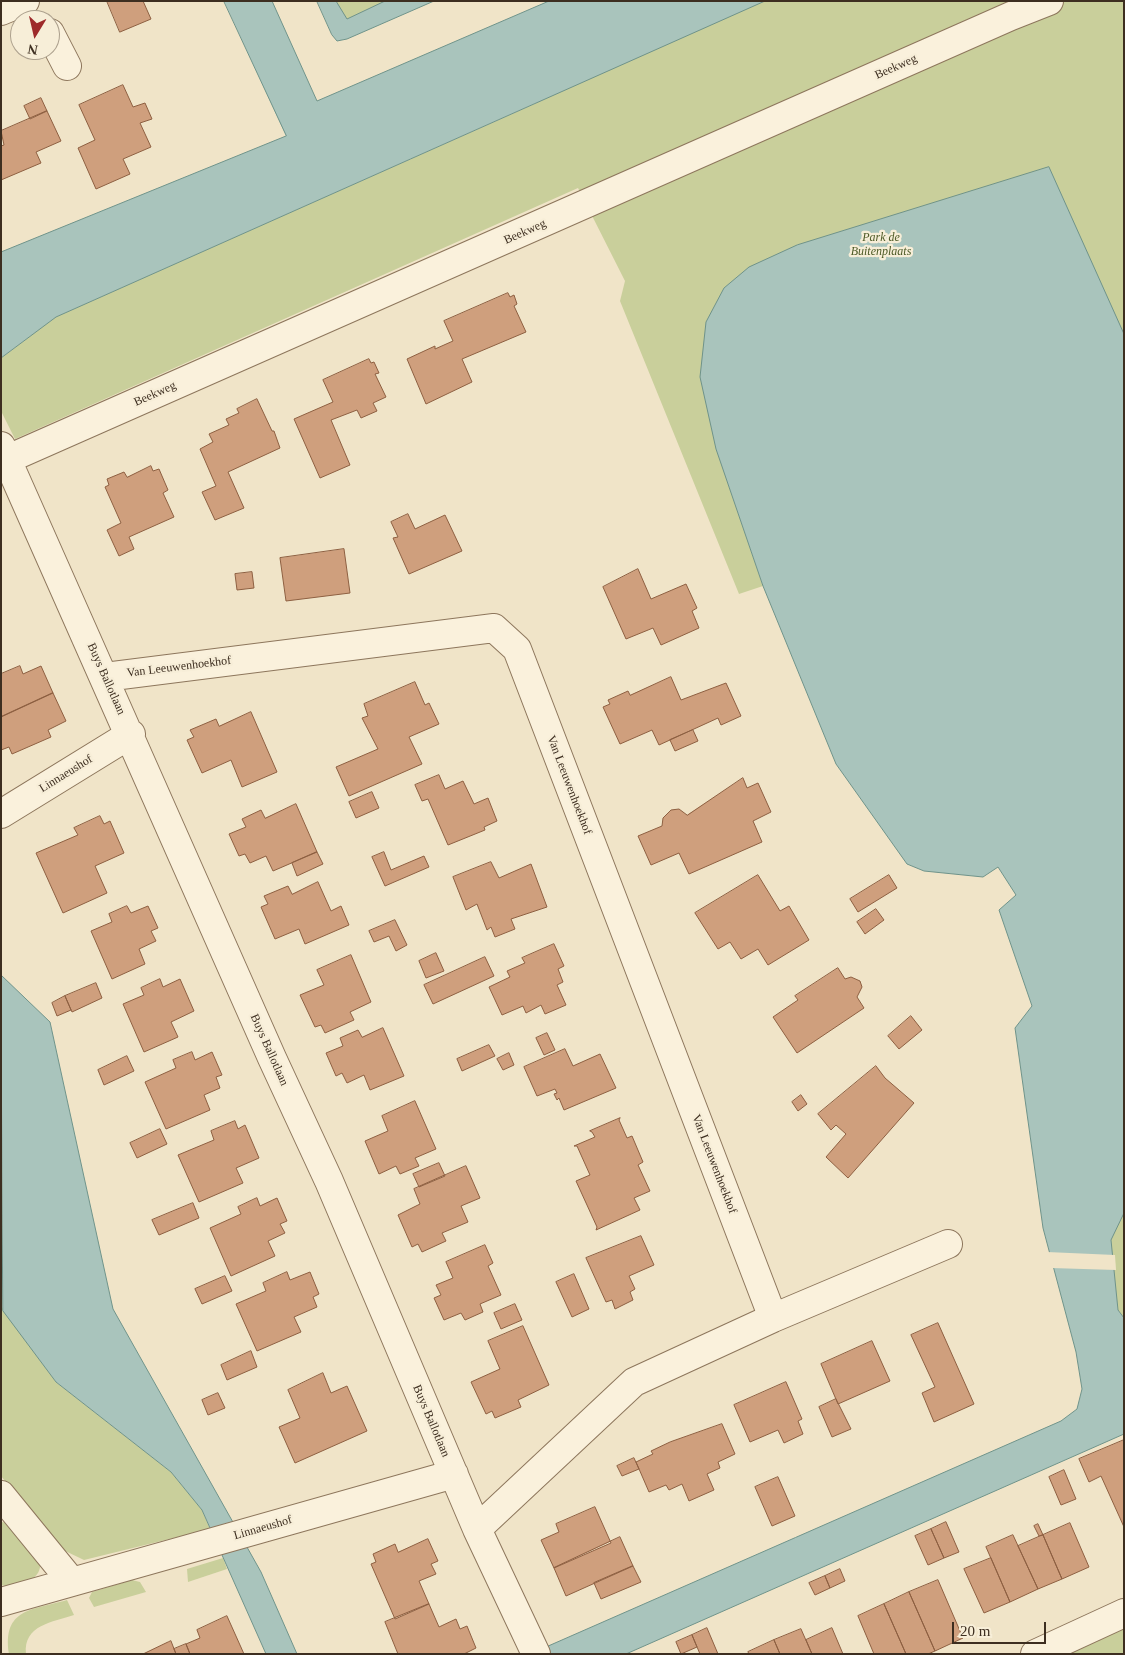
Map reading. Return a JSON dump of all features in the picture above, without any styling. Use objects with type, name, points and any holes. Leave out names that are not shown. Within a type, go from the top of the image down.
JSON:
[{"type":"street","points":[[1,11],[25,1]]},
{"type":"street","name":"Beekweg","points":[[3,456],[1049,1]]},
{"type":"street","points":[[60,52],[67,66]]},
{"type":"street","name":"Buys Ballotlaan","points":[[3,456],[131,734],[268,1049],[329,1180],[477,1529],[532,1645]]},
{"type":"street","name":"Van Leeuwenhoekhof","points":[[104,677],[494,628],[517,649],[774,1318]]},
{"type":"street","name":"Linnaeushof","points":[[1,814],[131,734]]},
{"type":"street","points":[[477,1529],[634,1382],[774,1318],[948,1244]]},
{"type":"street","name":"Linnaeushof","points":[[1,1602],[454,1474]]},
{"type":"street","points":[[3,1501],[72,1582]]},
{"type":"street","points":[[1035,1654],[1124,1613]]},
{"type":"green space","points":[[329,1],[404,1],[341,29]]},
{"type":"green space","name":"Park de Buitenplaats","points":[[664,1],[1124,1],[1124,1318],[1118,1310],[1025,882],[728,482],[763,586],[739,594],[620,301],[625,281],[578,188],[15,439],[1,411],[1,358],[55,317],[534,104]]},
{"type":"green space","points":[[1,1306],[56,1382],[171,1472],[202,1510],[210,1529],[84,1560],[59,1548],[1,1476]]},
{"type":"green space","points":[[1,1522],[9,1523],[40,1562],[40,1569],[37,1574],[27,1582],[13,1586],[1,1585]]},
{"type":"green space","points":[[223,1558],[227,1569],[188,1582],[187,1569]]},
{"type":"green space","points":[[132,1580],[140,1582],[146,1592],[94,1607],[89,1598],[92,1592]]},
{"type":"green space","points":[[67,1600],[74,1615],[41,1626],[34,1631],[26,1644],[26,1654],[9,1654],[8,1639],[10,1628],[15,1619],[32,1609]]},
{"type":"green space","points":[[1124,1627],[1124,1654],[1064,1654]]},
{"type":"water","points":[[224,1],[272,1],[317,101],[549,1],[765,1],[56,317],[1,358],[1,252],[286,136]]},
{"type":"water","points":[[317,1],[336,1],[347,19],[385,1],[434,1],[347,39],[337,41],[332,35]]},
{"type":"water","name":"Park de Buitenplaats","points":[[1049,167],[1124,334],[1124,1213],[1111,1240],[1118,1310],[1124,1318],[1124,1434],[626,1654],[530,1654],[1061,1421],[1077,1409],[1082,1389],[1076,1352],[1043,1228],[1015,1028],[1032,1006],[999,910],[1016,895],[998,867],[983,877],[924,871],[907,864],[836,764],[763,586],[716,449],[700,377],[706,322],[724,288],[749,267],[797,245]]},
{"type":"water","points":[[1,975],[50,1022],[113,1309],[261,1572],[297,1654],[266,1654],[202,1510],[171,1472],[56,1382],[3,1311]]},
{"type":"pier","points":[[1047,1252],[1115,1255],[1116,1270],[1051,1268]]},
{"type":"building","points":[[107,1],[143,1],[151,19],[120,32]]},
{"type":"building","points":[[123,85],[133,107],[145,103],[152,119],[140,123],[151,147],[123,159],[130,174],[96,189],[78,148],[95,140],[79,105]]},
{"type":"building","points":[[41,98],[47,111],[30,119],[24,106]]},
{"type":"building","points":[[47,111],[61,141],[36,152],[41,163],[1,180],[1,146],[4,145],[1,131]]},
{"type":"building","points":[[508,293],[510,297],[514,295],[517,304],[514,306],[526,332],[462,359],[472,382],[426,404],[407,359],[435,346],[435,349],[453,341],[444,321]]},
{"type":"building","points":[[369,359],[371,363],[374,362],[379,373],[375,374],[386,397],[373,403],[377,411],[361,418],[357,410],[331,420],[350,465],[320,478],[294,419],[333,402],[323,380]]},
{"type":"building","points":[[257,399],[272,431],[274,431],[280,448],[228,472],[244,508],[215,520],[202,492],[216,486],[200,449],[213,442],[209,434],[229,425],[226,419],[239,413],[237,409]]},
{"type":"building","points":[[151,466],[153,471],[159,469],[168,490],[163,493],[174,517],[129,537],[134,549],[119,556],[107,530],[121,523],[105,487],[109,485],[107,479],[124,472],[127,477]]},
{"type":"building","points":[[408,514],[415,529],[445,515],[462,551],[409,574],[393,538],[398,537],[391,522]]},
{"type":"building","points":[[344,549],[350,593],[286,601],[280,558]]},
{"type":"building","points":[[638,569],[651,599],[686,584],[697,608],[692,611],[699,628],[661,645],[653,628],[626,639],[603,587]]},
{"type":"building","points":[[252,572],[254,588],[237,590],[235,574]]},
{"type":"building","points":[[20,666],[23,674],[41,666],[53,693],[1,717],[1,674]]},
{"type":"building","points":[[671,677],[681,700],[726,683],[741,716],[721,725],[718,718],[659,745],[652,730],[620,744],[603,707],[610,704],[608,700],[628,691],[630,695]]},
{"type":"building","points":[[415,682],[425,705],[429,703],[439,724],[409,737],[422,764],[349,796],[336,767],[378,749],[362,718],[368,716],[364,704]]},
{"type":"building","points":[[53,693],[66,721],[48,730],[51,737],[12,754],[9,747],[1,750],[1,717]]},
{"type":"building","points":[[251,712],[277,772],[242,787],[231,760],[202,773],[187,740],[194,737],[190,730],[216,719],[219,726]]},
{"type":"building","points":[[693,730],[698,741],[675,751],[670,740]]},
{"type":"building","points":[[439,775],[445,789],[463,781],[474,804],[488,798],[497,821],[484,827],[485,830],[448,845],[428,799],[422,801],[415,785]]},
{"type":"building","points":[[743,778],[747,788],[758,783],[771,812],[753,821],[762,842],[689,874],[679,853],[651,865],[638,836],[662,826],[663,818],[671,810],[679,809],[687,815]]},
{"type":"building","points":[[372,792],[379,808],[356,818],[349,802]]},
{"type":"building","points":[[296,804],[317,852],[273,871],[266,856],[250,863],[245,854],[239,856],[229,834],[246,827],[242,819],[261,810],[265,818]]},
{"type":"building","points":[[100,816],[104,824],[110,821],[124,853],[95,866],[107,893],[63,913],[36,853],[78,835],[74,828]]},
{"type":"building","points":[[317,852],[323,864],[297,876],[292,863]]},
{"type":"building","points":[[384,852],[391,870],[424,856],[429,867],[385,886],[372,857]]},
{"type":"building","points":[[491,862],[499,878],[531,864],[547,907],[511,919],[515,929],[495,937],[491,927],[487,930],[477,904],[466,910],[453,877]]},
{"type":"building","points":[[758,875],[780,911],[789,906],[809,940],[768,965],[758,949],[741,959],[730,942],[718,949],[695,913]]},
{"type":"building","points":[[889,875],[897,888],[858,912],[850,899]]},
{"type":"building","points":[[318,882],[331,911],[341,906],[349,925],[305,944],[299,929],[275,939],[261,907],[268,904],[264,896],[288,886],[292,894]]},
{"type":"building","points":[[127,906],[131,913],[148,906],[158,928],[151,931],[156,941],[139,949],[145,964],[112,979],[91,931],[112,922],[109,914]]},
{"type":"building","points":[[876,909],[884,920],[865,934],[857,922]]},
{"type":"building","points":[[395,920],[407,945],[396,951],[389,936],[374,942],[369,931]]},
{"type":"building","points":[[554,944],[564,966],[558,969],[563,982],[557,985],[566,1005],[545,1014],[541,1005],[526,1013],[523,1006],[502,1015],[489,987],[510,977],[507,971],[525,963],[522,958]]},
{"type":"building","points":[[436,953],[444,971],[426,978],[419,961]]},
{"type":"building","points":[[351,955],[371,1002],[350,1012],[354,1020],[325,1033],[321,1025],[315,1027],[300,995],[324,985],[317,970]]},
{"type":"building","points":[[485,957],[494,976],[433,1004],[424,985]]},
{"type":"building","points":[[838,968],[845,979],[851,977],[860,981],[862,987],[857,997],[864,1008],[797,1053],[773,1017],[798,1000],[795,996]]},
{"type":"building","points":[[160,979],[163,987],[180,979],[194,1011],[171,1022],[178,1037],[144,1052],[123,1004],[144,995],[141,988]]},
{"type":"building","points":[[96,983],[102,998],[72,1012],[65,996]]},
{"type":"building","points":[[65,996],[71,1010],[57,1016],[52,1003]]},
{"type":"building","points":[[911,1016],[922,1030],[899,1049],[888,1036]]},
{"type":"building","points":[[383,1028],[404,1076],[370,1090],[364,1075],[347,1083],[342,1073],[336,1076],[326,1053],[343,1046],[340,1038],[358,1030],[362,1037]]},
{"type":"building","points":[[547,1033],[555,1050],[544,1055],[536,1038]]},
{"type":"building","points":[[489,1045],[495,1056],[462,1071],[457,1059]]},
{"type":"building","points":[[565,1049],[573,1066],[600,1054],[616,1088],[564,1110],[559,1098],[557,1100],[554,1094],[557,1093],[555,1089],[537,1096],[524,1067]]},
{"type":"building","points":[[192,1052],[195,1060],[212,1052],[222,1075],[216,1077],[220,1088],[204,1095],[210,1110],[166,1129],[145,1082],[176,1068],[173,1060]]},
{"type":"building","points":[[509,1053],[514,1065],[503,1070],[497,1059]]},
{"type":"building","points":[[127,1056],[134,1071],[104,1085],[98,1070]]},
{"type":"building","points":[[876,1066],[885,1078],[914,1103],[848,1178],[826,1157],[846,1134],[836,1125],[831,1130],[818,1114]]},
{"type":"building","points":[[801,1095],[807,1104],[798,1111],[792,1102]]},
{"type":"building","points":[[415,1101],[436,1149],[415,1158],[419,1166],[400,1174],[396,1166],[379,1174],[365,1141],[388,1131],[382,1116]]},
{"type":"building","points":[[620,1118],[619,1120],[627,1138],[632,1136],[643,1162],[638,1165],[650,1191],[634,1198],[640,1210],[596,1230],[597,1227],[576,1181],[590,1175],[577,1146],[574,1146],[595,1137],[590,1131]]},
{"type":"building","points":[[235,1121],[238,1129],[245,1125],[259,1158],[236,1168],[243,1183],[199,1202],[178,1155],[214,1140],[211,1131]]},
{"type":"building","points":[[160,1129],[167,1144],[137,1158],[130,1143]]},
{"type":"building","points":[[439,1163],[445,1176],[419,1187],[413,1174]]},
{"type":"building","points":[[466,1166],[480,1198],[461,1206],[468,1222],[442,1233],[446,1241],[422,1252],[418,1244],[412,1247],[398,1215],[420,1204],[414,1189]]},
{"type":"building","points":[[257,1198],[260,1206],[277,1198],[287,1221],[280,1224],[285,1233],[268,1241],[275,1256],[231,1276],[210,1228],[241,1214],[238,1207]]},
{"type":"building","points":[[193,1203],[199,1218],[159,1235],[152,1220]]},
{"type":"building","points":[[641,1236],[654,1265],[629,1276],[635,1289],[630,1292],[633,1300],[615,1309],[612,1300],[606,1302],[586,1258]]},
{"type":"building","points":[[485,1245],[493,1263],[488,1266],[501,1295],[480,1304],[483,1312],[465,1320],[461,1313],[444,1320],[434,1298],[441,1295],[436,1285],[453,1278],[446,1262]]},
{"type":"building","points":[[287,1272],[290,1280],[310,1272],[319,1294],[313,1297],[317,1307],[294,1317],[301,1332],[257,1351],[236,1304],[266,1291],[263,1283]]},
{"type":"building","points":[[574,1274],[589,1309],[572,1317],[556,1282]]},
{"type":"building","points":[[225,1276],[232,1291],[202,1304],[195,1289]]},
{"type":"building","points":[[515,1304],[522,1320],[501,1329],[494,1313]]},
{"type":"building","points":[[938,1323],[974,1404],[934,1422],[922,1393],[935,1387],[911,1335]]},
{"type":"building","points":[[523,1326],[549,1385],[518,1400],[521,1407],[495,1418],[492,1411],[486,1414],[471,1382],[500,1369],[488,1341]]},
{"type":"building","points":[[872,1341],[890,1381],[838,1404],[821,1364]]},
{"type":"building","points":[[251,1351],[257,1367],[227,1380],[221,1365]]},
{"type":"building","points":[[323,1373],[331,1393],[347,1386],[367,1431],[295,1463],[279,1427],[300,1418],[288,1390]]},
{"type":"building","points":[[786,1382],[802,1419],[798,1421],[803,1434],[784,1443],[778,1430],[750,1442],[734,1405]]},
{"type":"building","points":[[218,1393],[225,1408],[208,1415],[202,1400]]},
{"type":"building","points":[[836,1399],[851,1429],[832,1437],[819,1407]]},
{"type":"building","points":[[722,1424],[735,1454],[718,1462],[720,1468],[707,1474],[714,1490],[689,1501],[682,1484],[669,1490],[666,1485],[649,1492],[636,1462],[653,1454],[651,1451],[670,1442]]},
{"type":"building","points":[[1124,1440],[1124,1527],[1101,1476],[1089,1482],[1079,1459]]},
{"type":"building","points":[[634,1458],[639,1469],[622,1476],[617,1466]]},
{"type":"building","points":[[1064,1470],[1076,1499],[1061,1505],[1049,1477]]},
{"type":"building","points":[[778,1477],[795,1516],[772,1526],[755,1487]]},
{"type":"building","points":[[595,1507],[611,1543],[554,1568],[541,1540],[559,1532],[556,1524]]},
{"type":"building","points":[[946,1522],[959,1552],[944,1558],[931,1529]]},
{"type":"building","points":[[1070,1523],[1089,1567],[1062,1579],[1043,1535]]},
{"type":"building","points":[[1038,1524],[1043,1535],[1039,1536],[1034,1526]]},
{"type":"building","points":[[931,1529],[944,1558],[928,1565],[915,1536]]},
{"type":"building","points":[[1013,1535],[1038,1589],[1010,1602],[986,1547]]},
{"type":"building","points":[[1043,1535],[1062,1579],[1038,1589],[1018,1546]]},
{"type":"building","points":[[620,1537],[633,1566],[566,1596],[554,1568]]},
{"type":"building","points":[[428,1539],[438,1561],[431,1564],[436,1574],[419,1581],[429,1604],[395,1619],[371,1564],[376,1562],[373,1554],[395,1544],[398,1552]]},
{"type":"building","points":[[991,1558],[1010,1602],[984,1613],[964,1569]]},
{"type":"building","points":[[633,1566],[641,1582],[601,1599],[594,1583]]},
{"type":"building","points":[[840,1569],[845,1581],[830,1588],[825,1576]]},
{"type":"building","points":[[825,1576],[830,1588],[815,1595],[809,1583]]},
{"type":"building","points":[[938,1580],[963,1638],[935,1651],[909,1592]]},
{"type":"building","points":[[909,1592],[935,1651],[928,1654],[906,1654],[884,1604]]},
{"type":"building","points":[[429,1604],[439,1627],[456,1619],[460,1629],[467,1626],[476,1648],[464,1654],[398,1654],[385,1622]]},
{"type":"building","points":[[884,1604],[906,1654],[874,1654],[858,1616]]},
{"type":"building","points":[[227,1616],[244,1654],[190,1654],[186,1644],[200,1638],[197,1630]]},
{"type":"building","points":[[707,1628],[718,1654],[700,1654],[692,1635]]},
{"type":"building","points":[[832,1628],[843,1654],[812,1654],[806,1640]]},
{"type":"building","points":[[801,1629],[812,1654],[780,1654],[774,1640]]},
{"type":"building","points":[[692,1635],[697,1647],[681,1654],[676,1642]]},
{"type":"building","points":[[774,1640],[780,1654],[749,1654],[748,1652]]},
{"type":"building","points":[[171,1641],[176,1654],[143,1654],[168,1642]]},
{"type":"building","points":[[186,1644],[190,1654],[176,1654],[174,1649]]}]
